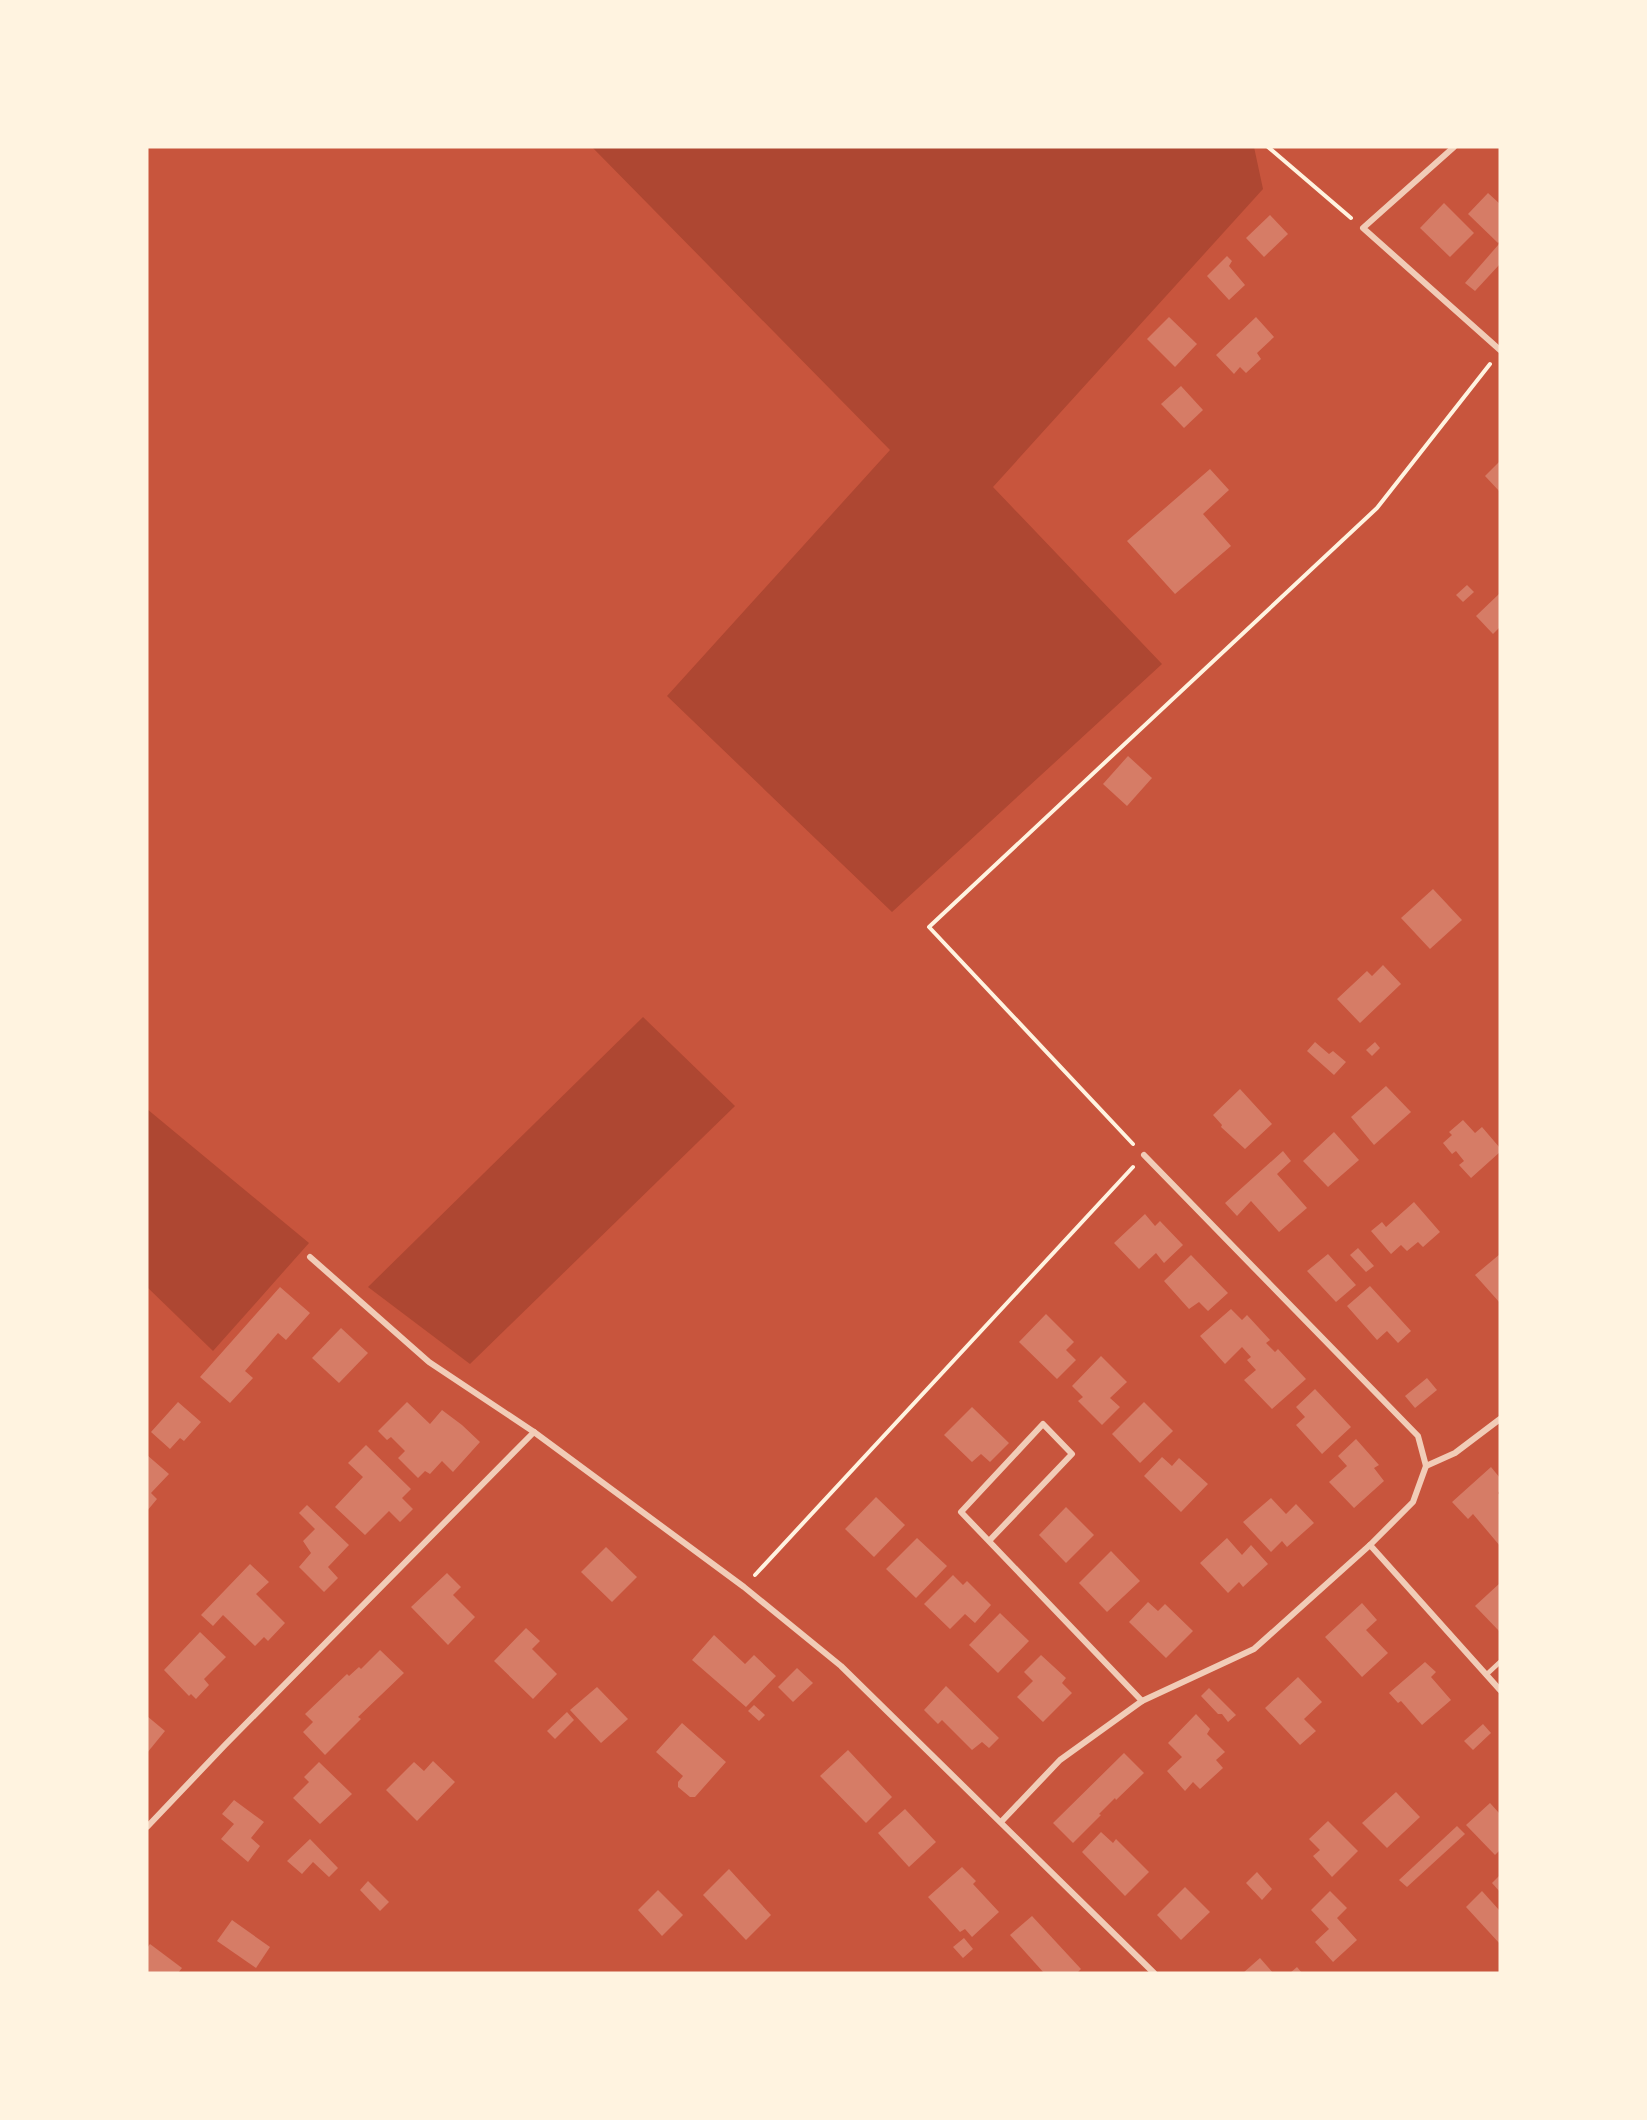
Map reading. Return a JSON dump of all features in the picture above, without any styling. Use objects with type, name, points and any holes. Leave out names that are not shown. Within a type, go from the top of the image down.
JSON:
[{"type":"street","points":[[1454,147],[1363,228],[1500,350]]},
{"type":"street","points":[[1001,1822],[1060,1760],[1142,1701],[1254,1649],[1370,1545],[1413,1502],[1426,1466],[1418,1436],[1144,1155]]},
{"type":"street","points":[[310,1257],[429,1362],[534,1432],[744,1587],[841,1666],[1154,1973]]},
{"type":"street","points":[[1426,1466],[1455,1453],[1500,1419]]},
{"type":"street","points":[[989,1541],[1072,1454],[1043,1424],[961,1512],[1142,1701]]},
{"type":"street","points":[[147,1827],[258,1711],[534,1432]]},
{"type":"street","points":[[1370,1545],[1500,1690]]},
{"type":"lane","points":[[1486,1675],[1500,1662]]},
{"type":"path","points":[[1268,147],[1363,228]]},
{"type":"path","points":[[744,1587],[1144,1155],[930,927],[1377,508],[1493,360]]},
{"type":"shaded area","points":[[592,147],[1254,147],[1263,189],[993,487],[1162,664],[892,912],[667,696],[890,450]]},
{"type":"shaded area","points":[[643,1017],[735,1106],[470,1364],[368,1287]]},
{"type":"shaded area","points":[[147,1109],[309,1243],[213,1351],[147,1287]]},
{"type":"building","points":[[1488,193],[1500,204],[1500,240],[1498,243],[1468,214]]},
{"type":"building","points":[[1444,203],[1474,233],[1450,257],[1420,228]]},
{"type":"building","points":[[1270,215],[1288,234],[1264,257],[1246,238]]},
{"type":"building","points":[[1499,244],[1500,264],[1475,291],[1465,283]]},
{"type":"building","points":[[1227,256],[1232,261],[1229,266],[1245,285],[1229,300],[1207,276]]},
{"type":"building","points":[[1169,317],[1197,344],[1175,367],[1147,339]]},
{"type":"building","points":[[1256,317],[1274,337],[1257,353],[1261,359],[1246,373],[1240,367],[1234,374],[1216,355]]},
{"type":"building","points":[[1181,386],[1203,410],[1184,428],[1161,404]]},
{"type":"building","points":[[1500,461],[1500,492],[1485,476]]},
{"type":"building","points":[[1210,469],[1229,490],[1203,514],[1231,546],[1175,594],[1127,541]]},
{"type":"building","points":[[1467,585],[1474,592],[1463,602],[1456,595]]},
{"type":"building","points":[[1500,593],[1500,627],[1493,634],[1476,616]]},
{"type":"building","points":[[1128,756],[1152,778],[1127,806],[1103,784]]},
{"type":"building","points":[[1433,889],[1462,920],[1430,949],[1401,918]]},
{"type":"building","points":[[1383,965],[1401,984],[1360,1023],[1337,999],[1367,971],[1372,976]]},
{"type":"building","points":[[1315,1042],[1329,1054],[1333,1051],[1346,1062],[1334,1075],[1307,1051]]},
{"type":"building","points":[[1375,1042],[1380,1048],[1372,1056],[1366,1050]]},
{"type":"building","points":[[1386,1086],[1411,1112],[1374,1145],[1351,1117]]},
{"type":"building","points":[[1240,1089],[1272,1124],[1245,1149],[1221,1127],[1222,1125],[1213,1115]]},
{"type":"building","points":[[1463,1120],[1475,1133],[1482,1127],[1500,1148],[1500,1152],[1471,1178],[1459,1165],[1464,1161],[1456,1151],[1452,1154],[1443,1143],[1452,1135],[1449,1132]]},
{"type":"building","points":[[1334,1132],[1359,1160],[1328,1187],[1303,1161]]},
{"type":"building","points":[[1283,1151],[1291,1161],[1277,1174],[1307,1208],[1279,1232],[1251,1201],[1237,1216],[1225,1203]]},
{"type":"building","points":[[1414,1202],[1440,1232],[1423,1247],[1418,1242],[1407,1251],[1401,1245],[1391,1254],[1371,1231],[1382,1222],[1386,1227]]},
{"type":"building","points":[[1145,1214],[1155,1226],[1160,1221],[1183,1245],[1164,1263],[1156,1253],[1139,1269],[1114,1243]]},
{"type":"building","points":[[1358,1248],[1374,1266],[1366,1272],[1350,1255]]},
{"type":"building","points":[[1328,1254],[1356,1285],[1336,1302],[1307,1271]]},
{"type":"building","points":[[1500,1254],[1500,1303],[1475,1275]]},
{"type":"building","points":[[1191,1255],[1228,1293],[1208,1311],[1199,1302],[1189,1309],[1164,1281]]},
{"type":"building","points":[[1370,1286],[1411,1331],[1398,1343],[1387,1331],[1377,1340],[1347,1306]]},
{"type":"building","points":[[280,1287],[310,1313],[286,1340],[278,1333],[245,1371],[253,1378],[230,1403],[200,1377]]},
{"type":"building","points":[[1231,1309],[1242,1320],[1247,1315],[1270,1340],[1266,1343],[1275,1352],[1278,1349],[1306,1379],[1272,1409],[1244,1380],[1256,1370],[1247,1360],[1251,1357],[1242,1347],[1225,1364],[1200,1336]]},
{"type":"building","points":[[1046,1314],[1074,1342],[1066,1350],[1076,1360],[1057,1379],[1019,1342]]},
{"type":"building","points":[[341,1328],[368,1353],[339,1383],[312,1358]]},
{"type":"building","points":[[1101,1356],[1127,1382],[1110,1398],[1120,1407],[1102,1425],[1078,1401],[1083,1397],[1072,1386]]},
{"type":"building","points":[[1427,1378],[1437,1390],[1415,1408],[1405,1396]]},
{"type":"building","points":[[1315,1389],[1351,1427],[1322,1454],[1296,1425],[1305,1417],[1296,1407]]},
{"type":"building","points":[[178,1402],[201,1422],[184,1441],[180,1438],[170,1449],[151,1432]]},
{"type":"building","points":[[407,1402],[430,1424],[442,1410],[480,1442],[453,1472],[442,1461],[430,1474],[425,1471],[418,1478],[398,1458],[405,1451],[391,1437],[387,1440],[378,1431]]},
{"type":"building","points":[[1144,1402],[1173,1431],[1140,1463],[1112,1434]]},
{"type":"building","points":[[972,1407],[1009,1443],[990,1462],[981,1454],[972,1462],[944,1435]]},
{"type":"building","points":[[1356,1439],[1379,1465],[1374,1468],[1384,1481],[1354,1508],[1329,1482],[1347,1466],[1338,1456]]},
{"type":"building","points":[[366,1445],[411,1489],[402,1498],[413,1509],[400,1522],[389,1511],[365,1535],[335,1507],[363,1477],[348,1463]]},
{"type":"building","points":[[147,1455],[169,1474],[151,1493],[157,1499],[147,1511]]},
{"type":"building","points":[[1162,1457],[1172,1466],[1179,1458],[1208,1484],[1181,1512],[1144,1476]]},
{"type":"building","points":[[1491,1467],[1500,1478],[1498,1493],[1500,1496],[1500,1546],[1473,1514],[1468,1519],[1452,1502]]},
{"type":"building","points":[[876,1497],[905,1525],[874,1557],[845,1529]]},
{"type":"building","points":[[1271,1498],[1286,1514],[1296,1504],[1314,1523],[1287,1547],[1282,1541],[1271,1552],[1243,1522]]},
{"type":"building","points":[[307,1505],[349,1545],[328,1567],[338,1578],[324,1592],[299,1567],[311,1553],[303,1541],[315,1529],[299,1513]]},
{"type":"building","points":[[1066,1507],[1094,1535],[1066,1563],[1039,1535]]},
{"type":"building","points":[[917,1538],[947,1566],[916,1598],[886,1569]]},
{"type":"building","points":[[1227,1538],[1242,1555],[1251,1545],[1268,1564],[1243,1587],[1239,1582],[1228,1593],[1200,1563]]},
{"type":"building","points":[[606,1547],[637,1577],[612,1602],[581,1572]]},
{"type":"building","points":[[1111,1551],[1140,1581],[1107,1612],[1079,1583]]},
{"type":"building","points":[[250,1564],[269,1582],[256,1594],[285,1623],[268,1641],[264,1637],[255,1646],[223,1615],[213,1626],[201,1615]]},
{"type":"building","points":[[447,1573],[461,1587],[453,1595],[475,1617],[448,1645],[411,1607]]},
{"type":"building","points":[[953,1575],[963,1585],[967,1581],[991,1605],[975,1623],[965,1614],[950,1629],[924,1604]]},
{"type":"building","points":[[1500,1583],[1500,1632],[1475,1606]]},
{"type":"building","points":[[1148,1602],[1158,1611],[1165,1604],[1193,1631],[1166,1658],[1129,1622]]},
{"type":"building","points":[[1362,1603],[1377,1620],[1366,1630],[1388,1653],[1362,1677],[1325,1637]]},
{"type":"building","points":[[1000,1613],[1029,1641],[998,1673],[969,1645]]},
{"type":"building","points":[[526,1628],[540,1641],[532,1649],[557,1674],[533,1699],[494,1661]]},
{"type":"building","points":[[200,1632],[226,1657],[204,1679],[209,1685],[196,1699],[191,1694],[189,1696],[164,1670]]},
{"type":"building","points":[[714,1635],[745,1664],[754,1655],[776,1676],[746,1707],[692,1660]]},
{"type":"building","points":[[380,1650],[404,1673],[358,1717],[361,1719],[325,1755],[303,1732],[313,1722],[305,1714],[347,1674],[349,1676],[359,1667],[361,1669]]},
{"type":"building","points":[[1041,1655],[1066,1678],[1062,1683],[1072,1693],[1043,1722],[1017,1697],[1033,1681],[1024,1672]]},
{"type":"building","points":[[1425,1662],[1436,1672],[1431,1677],[1451,1700],[1422,1725],[1401,1701],[1398,1703],[1389,1693]]},
{"type":"building","points":[[797,1668],[813,1683],[793,1702],[778,1687]]},
{"type":"building","points":[[1298,1677],[1322,1702],[1304,1719],[1316,1731],[1300,1745],[1265,1708]]},
{"type":"building","points":[[946,1686],[999,1738],[989,1748],[982,1742],[972,1750],[942,1720],[938,1724],[924,1710]]},
{"type":"building","points":[[597,1687],[628,1719],[601,1743],[570,1710]]},
{"type":"building","points":[[1209,1688],[1236,1715],[1228,1722],[1201,1696]]},
{"type":"building","points":[[754,1705],[765,1715],[759,1721],[748,1711]]},
{"type":"building","points":[[567,1712],[574,1720],[555,1739],[547,1731]]},
{"type":"building","points":[[1196,1714],[1210,1729],[1207,1734],[1225,1752],[1216,1760],[1223,1768],[1200,1789],[1193,1782],[1185,1791],[1167,1771],[1182,1757],[1168,1743]]},
{"type":"building","points":[[147,1716],[165,1731],[147,1753]]},
{"type":"building","points":[[682,1723],[726,1762],[695,1797],[690,1797],[678,1787],[678,1782],[683,1776],[656,1752]]},
{"type":"building","points":[[1483,1724],[1491,1733],[1473,1750],[1464,1741]]},
{"type":"building","points":[[848,1750],[892,1797],[866,1823],[820,1776]]},
{"type":"building","points":[[1124,1753],[1144,1773],[1116,1800],[1115,1798],[1073,1843],[1053,1823]]},
{"type":"building","points":[[433,1761],[455,1782],[417,1821],[386,1790],[414,1762],[424,1771]]},
{"type":"building","points":[[319,1762],[352,1794],[320,1824],[293,1798],[309,1782],[304,1777]]},
{"type":"building","points":[[1396,1792],[1420,1817],[1387,1848],[1362,1823]]},
{"type":"building","points":[[234,1800],[264,1822],[251,1838],[260,1846],[248,1862],[221,1839],[234,1824],[222,1814]]},
{"type":"building","points":[[1490,1803],[1500,1814],[1500,1850],[1495,1855],[1466,1825]]},
{"type":"building","points":[[905,1809],[936,1842],[909,1867],[878,1833]]},
{"type":"building","points":[[1328,1821],[1358,1851],[1332,1877],[1313,1856],[1320,1850],[1309,1839]]},
{"type":"building","points":[[1457,1826],[1465,1834],[1407,1887],[1399,1880]]},
{"type":"building","points":[[1101,1832],[1113,1843],[1116,1839],[1149,1872],[1125,1896],[1082,1852]]},
{"type":"building","points":[[310,1839],[338,1868],[329,1877],[313,1862],[302,1874],[287,1861]]},
{"type":"building","points":[[962,1867],[976,1881],[973,1884],[999,1912],[972,1937],[965,1929],[960,1932],[928,1897]]},
{"type":"building","points":[[729,1869],[771,1915],[746,1940],[703,1895]]},
{"type":"building","points":[[1257,1872],[1272,1889],[1262,1900],[1246,1883]]},
{"type":"building","points":[[1500,1875],[1500,1892],[1492,1883]]},
{"type":"building","points":[[368,1881],[389,1902],[380,1911],[360,1890]]},
{"type":"building","points":[[1185,1887],[1210,1912],[1181,1940],[1157,1915]]},
{"type":"building","points":[[658,1890],[683,1915],[662,1936],[638,1910]]},
{"type":"building","points":[[1330,1891],[1347,1908],[1337,1918],[1357,1940],[1333,1962],[1315,1942],[1329,1929],[1311,1910]]},
{"type":"building","points":[[1482,1891],[1500,1911],[1500,1944],[1466,1907]]},
{"type":"building","points":[[1032,1916],[1081,1969],[1077,1973],[1044,1973],[1010,1935]]},
{"type":"building","points":[[232,1920],[270,1947],[256,1968],[217,1941]]},
{"type":"building","points":[[964,1938],[973,1949],[963,1958],[953,1947]]},
{"type":"building","points":[[150,1944],[182,1968],[178,1973],[147,1973],[147,1948]]},
{"type":"building","points":[[1260,1958],[1273,1973],[1243,1973]]},
{"type":"building","points":[[1297,1967],[1302,1973],[1290,1973]]}]
